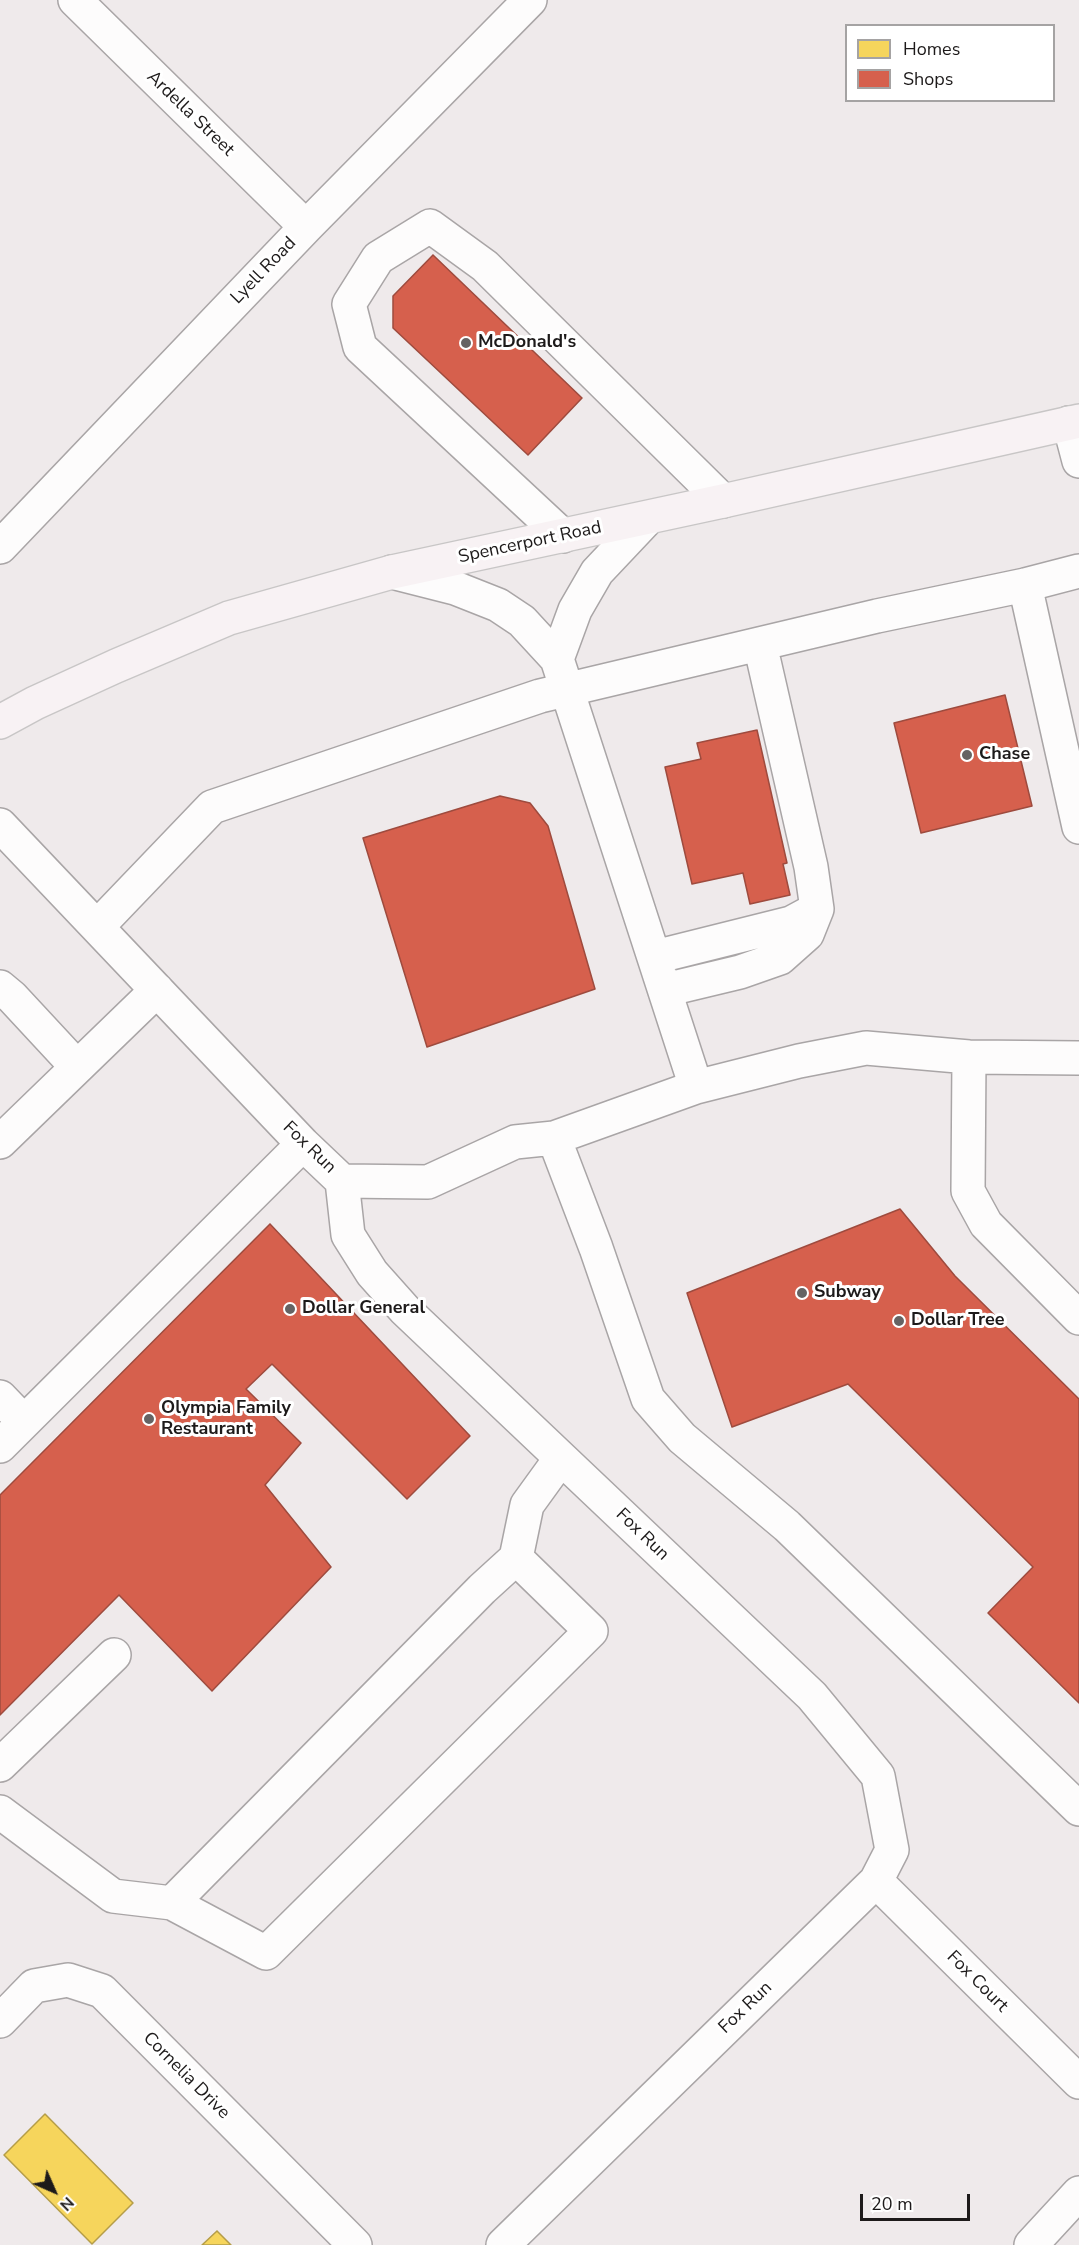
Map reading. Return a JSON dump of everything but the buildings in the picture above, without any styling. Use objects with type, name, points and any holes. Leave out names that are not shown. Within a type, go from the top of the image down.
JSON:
[{"type":"main road","name":"Spencerport Road","points":[[0,723],[116,666],[229,618],[392,572],[648,518],[1074,422]]},
{"type":"street","name":"Ardella Street","points":[[75,0],[306,227]]},
{"type":"street","name":"Lyell Road","points":[[1,546],[306,227],[530,0]]},
{"type":"street","points":[[563,536],[360,347],[349,304],[378,258],[430,226],[485,266],[723,501]]},
{"type":"street","points":[[1074,422],[1079,461]]},
{"type":"street","points":[[97,927],[212,807],[540,696],[561,674],[574,610],[597,572],[648,518]]},
{"type":"street","points":[[561,674],[760,644],[1079,571]]},
{"type":"street","points":[[392,572],[456,588],[498,604],[522,621],[561,674],[696,1087]]},
{"type":"street","points":[[1025,585],[1079,827]]},
{"type":"street","points":[[665,990],[740,972],[780,958],[807,934],[817,909],[811,867],[760,644]]},
{"type":"street","name":"Fox Run","points":[[0,825],[303,1144],[342,1180],[348,1235],[372,1273],[405,1310],[812,1696],[878,1776],[892,1850],[876,1881],[503,2245]]},
{"type":"street","points":[[655,957],[791,923],[817,909]]},
{"type":"street","points":[[0,987],[77,1067]]},
{"type":"street","points":[[0,1142],[157,990]]},
{"type":"street","points":[[342,1180],[428,1182],[515,1142],[554,1138],[696,1087],[799,1061],[866,1048],[969,1057],[1079,1058]]},
{"type":"street","points":[[969,1057],[968,1191],[986,1224],[1079,1318]]},
{"type":"street","points":[[554,1138],[596,1248],[648,1399],[682,1438],[787,1526],[1079,1809]]},
{"type":"street","points":[[0,1446],[303,1144]]},
{"type":"street","points":[[0,1397],[24,1422]]},
{"type":"street","points":[[172,1903],[482,1589],[516,1558],[526,1505],[561,1458]]},
{"type":"street","points":[[0,1812],[113,1896],[172,1903],[267,1953],[591,1631],[516,1558]]},
{"type":"street","points":[[0,1765],[114,1655]]},
{"type":"street","name":"Fox Court","points":[[876,1881],[1079,2082]]},
{"type":"street","name":"Cornelia Drive","points":[[0,2021],[34,1986],[68,1980],[102,1991],[354,2245]]},
{"type":"street","points":[[1032,2245],[1079,2193]]},
{"type":"place","name":"McDonald's","points":[[466,343]]},
{"type":"place","name":"Chase","points":[[967,755]]},
{"type":"place","name":"Subway","points":[[802,1293]]},
{"type":"place","name":"Dollar General","points":[[290,1309]]},
{"type":"place","name":"Dollar Tree","points":[[899,1321]]},
{"type":"place","name":"Olympia Family Restaurant","points":[[149,1419]]}]
